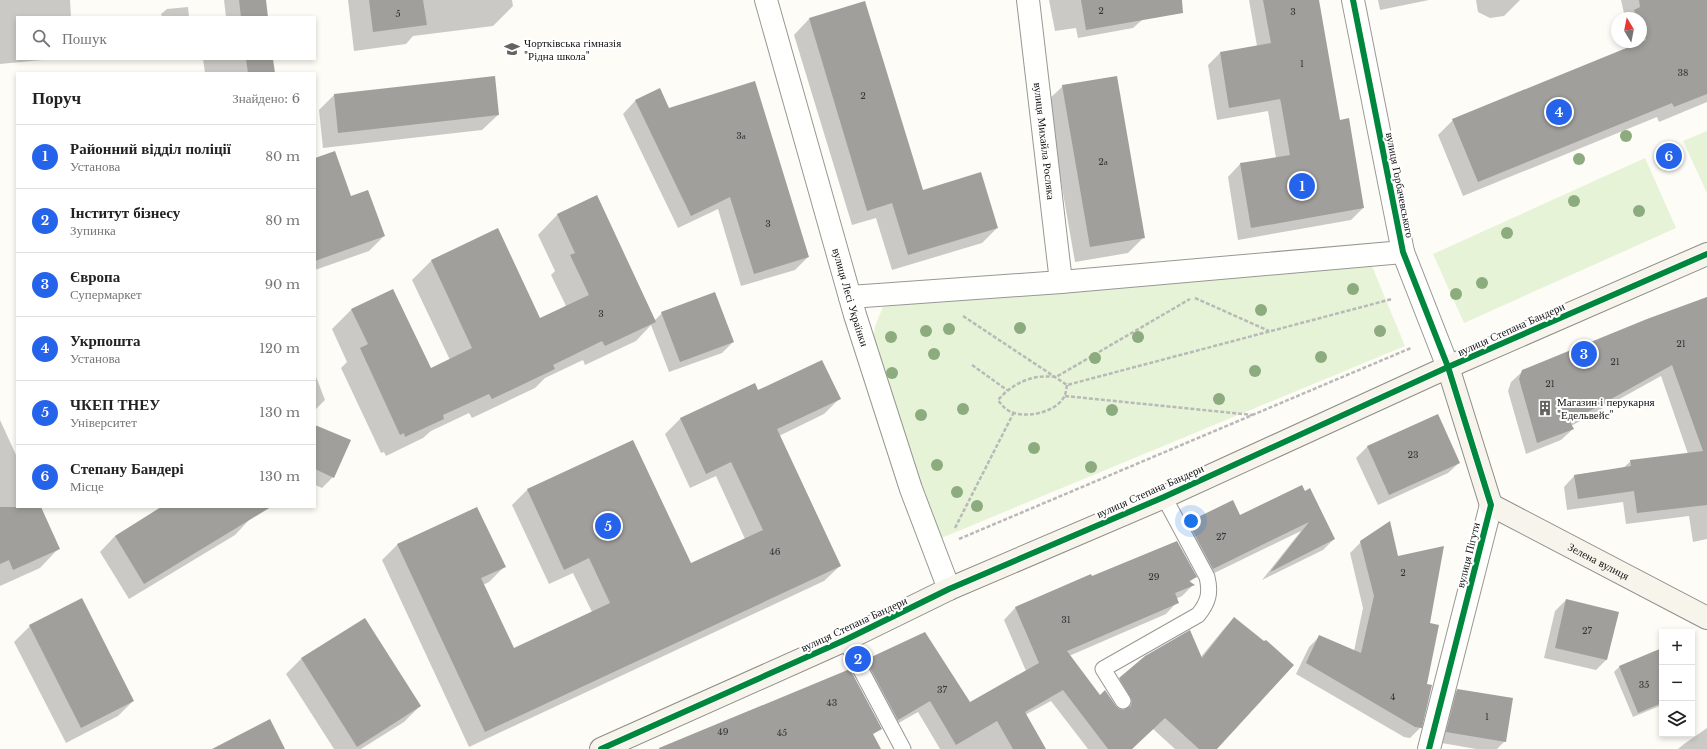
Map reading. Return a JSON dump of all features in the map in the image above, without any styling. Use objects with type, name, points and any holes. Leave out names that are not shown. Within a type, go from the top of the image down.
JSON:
[{"type":"street","name":"вулиця Лесі Українки","points":[[766,0],[850,297],[911,489],[940,546],[949,590]]},
{"type":"street","name":"вулиця Михайла Росляка","points":[[1028,0],[1061,282]]},
{"type":"street","name":"вулиця Горбачевського","points":[[1353,0],[1403,252],[1448,367]]},
{"type":"street","points":[[850,297],[1061,282],[1403,252]]},
{"type":"street","name":"вулиця Степана Бандери","points":[[601,749],[845,640],[949,590],[1164,497],[1448,367],[1707,254]]},
{"type":"street","points":[[1448,367],[1491,505]]},
{"type":"street","name":"Зелена вулиця","points":[[1491,505],[1707,618]]},
{"type":"street","name":"вулиця Пігути","points":[[1429,749],[1491,505]]},
{"type":"lane","points":[[1123,701],[1103,669],[1198,615],[1205,606],[1209,596],[1207,577],[1164,497]]},
{"type":"lane","points":[[845,640],[903,749]]},
{"type":"path","points":[[1067,385],[1418,292]]},
{"type":"path","points":[[1067,385],[1064,396],[1058,405],[1037,413],[1023,414],[1014,412],[1003,406],[998,400],[1007,390],[1018,382],[1045,376],[1056,377],[1193,298],[1270,331]]},
{"type":"path","points":[[960,314],[1067,385]]},
{"type":"path","points":[[940,546],[1412,348],[1410,341]]},
{"type":"path","points":[[972,365],[1007,390]]},
{"type":"path","points":[[1064,396],[1254,415]]},
{"type":"path","points":[[940,546],[1014,412]]},
{"type":"green space","points":[[1707,131],[1707,193],[1683,141]]},
{"type":"green space","points":[[1645,158],[1676,228],[1464,323],[1433,254]]},
{"type":"green space","points":[[1369,259],[1405,346],[939,539],[872,348],[875,326],[883,307],[1113,282]]},
{"type":"building","points":[[239,0],[266,0],[268,16],[241,16]]},
{"type":"building","points":[[369,0],[423,0],[427,25],[373,32]]},
{"type":"building","points":[[1081,0],[1182,0],[1183,13],[1086,30]]},
{"type":"building","points":[[1263,0],[1319,0],[1340,120],[1349,118],[1364,208],[1251,228],[1240,163],[1290,155],[1281,103],[1280,99],[1229,108],[1220,52],[1271,43]]},
{"type":"building","points":[[1639,0],[1707,0],[1707,94],[1674,107],[1672,103],[1478,182],[1452,119],[1626,48],[1647,48],[1647,12],[1635,12],[1634,10],[1640,7]]},
{"type":"building","points":[[865,1],[923,190],[981,172],[998,228],[908,255],[892,203],[867,211],[809,18]]},
{"type":"building","points":[[246,60],[273,60],[275,72],[248,72]]},
{"type":"building","points":[[495,76],[499,115],[338,133],[334,94]]},
{"type":"building","points":[[1117,76],[1145,238],[1090,247],[1062,85]]},
{"type":"building","points":[[755,81],[809,257],[754,274],[730,197],[691,216],[635,100],[660,88],[669,108]]},
{"type":"building","points":[[335,151],[351,196],[368,190],[385,236],[316,261],[316,158]]},
{"type":"building","points":[[597,195],[656,322],[605,346],[602,341],[553,365],[555,369],[492,399],[489,394],[443,415],[444,419],[405,437],[404,433],[400,435],[360,348],[368,344],[351,309],[393,289],[431,368],[472,348],[431,260],[498,228],[540,318],[589,295],[570,255],[575,253],[557,214]]},
{"type":"building","points":[[715,292],[734,342],[680,362],[661,312]]},
{"type":"building","points":[[1707,297],[1707,505],[1637,513],[1634,491],[1578,499],[1574,475],[1631,466],[1630,460],[1703,451],[1672,365],[1570,422],[1574,429],[1537,443],[1519,379],[1522,370],[1647,319]]},
{"type":"building","points":[[822,360],[841,399],[777,429],[841,566],[485,732],[397,544],[477,507],[506,567],[481,578],[514,648],[610,603],[589,558],[564,570],[527,489],[633,440],[691,563],[763,530],[731,462],[706,474],[680,418],[755,383],[758,390]]},
{"type":"building","points":[[1438,414],[1460,463],[1389,495],[1367,446]]},
{"type":"building","points":[[316,425],[351,440],[334,478],[316,469]]},
{"type":"building","points":[[1302,485],[1305,491],[1310,488],[1335,539],[1270,572],[1309,522],[1213,569],[1188,522],[1233,500],[1240,515]]},
{"type":"building","points":[[0,507],[41,508],[60,549],[13,570],[9,560],[0,564]]},
{"type":"building","points":[[159,508],[269,508],[144,584],[115,536]]},
{"type":"building","points":[[1390,521],[1398,556],[1444,546],[1430,623],[1439,625],[1427,684],[1432,685],[1422,728],[1415,727],[1306,663],[1319,635],[1361,653],[1374,596],[1360,541]]},
{"type":"building","points":[[1177,541],[1197,577],[1189,581],[1195,585],[1175,593],[1179,603],[1067,651],[1100,695],[1105,690],[1116,706],[1119,709],[1124,710],[1131,706],[1132,700],[1119,678],[1145,656],[1190,630],[1202,658],[1234,617],[1264,641],[1266,640],[1294,665],[1217,749],[1199,749],[1165,718],[1132,749],[1108,749],[1063,690],[1025,712],[1046,749],[1013,749],[997,721],[956,745],[930,701],[898,720],[867,662],[869,661],[867,659],[925,632],[970,702],[1039,663],[1015,607],[1091,574],[1092,576]]},
{"type":"building","points":[[82,598],[134,701],[81,728],[29,625]]},
{"type":"building","points":[[1566,599],[1619,612],[1607,660],[1555,648]]},
{"type":"building","points":[[365,618],[421,706],[357,747],[301,658]]},
{"type":"building","points":[[1659,649],[1659,704],[1638,713],[1619,666]]},
{"type":"building","points":[[850,669],[882,729],[873,734],[881,749],[659,749],[659,748]]},
{"type":"building","points":[[1457,689],[1513,698],[1506,742],[1446,732]]},
{"type":"building","points":[[270,719],[285,749],[212,749]]},
{"type":"cycle path","points":[[1353,0],[1403,252],[1448,367],[1491,505],[1429,749]]},
{"type":"cycle path","points":[[601,749],[845,640],[949,589],[1164,497],[1448,367],[1707,254]]},
{"type":"place","name":"Чортківська гімназія \"Рідна школа\"","points":[[512,49]]},
{"type":"place","name":"Укрпошта","points":[[1559,112]]},
{"type":"place","name":"Степану Бандері","points":[[1669,156]]},
{"type":"place","name":"Районний відділ поліції","points":[[1302,186]]},
{"type":"place","name":"Європа","points":[[1584,354]]},
{"type":"place","name":"Магазин і перукарня \"Едельвейс\"","points":[[1545,408]]},
{"type":"place","name":"ЧКЕП ТНЕУ","points":[[608,526]]},
{"type":"place","name":"Інститут бізнесу","points":[[858,659]]}]
